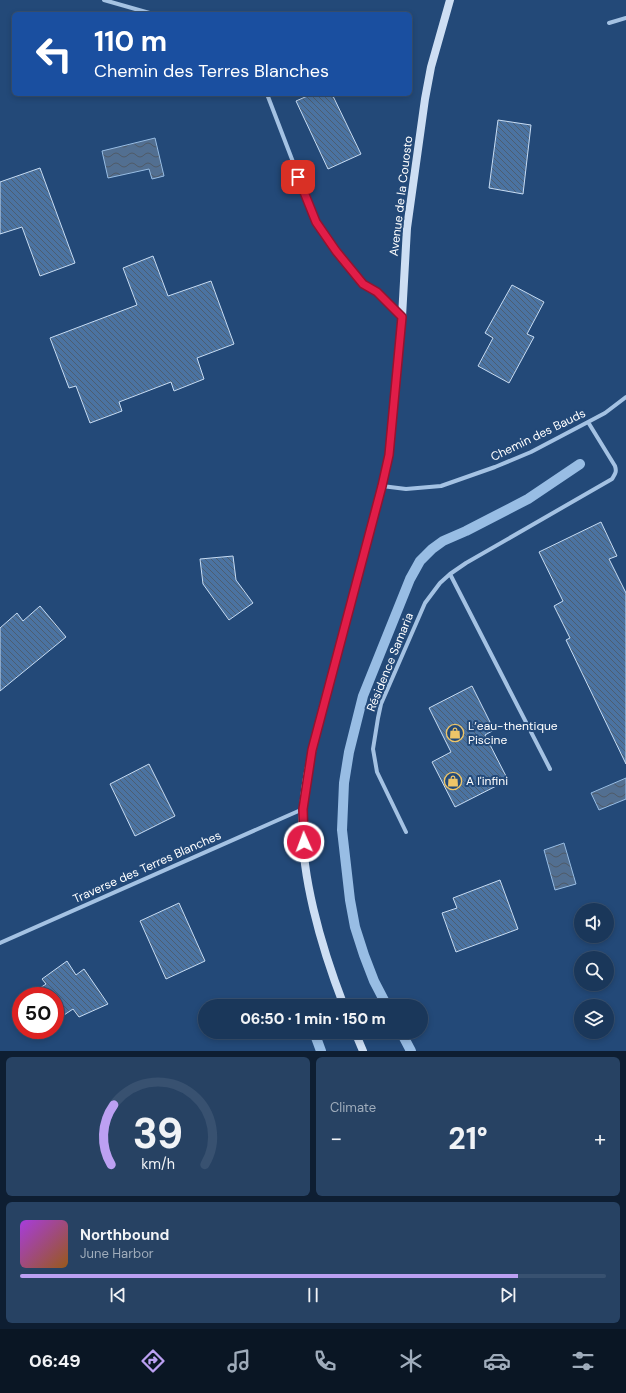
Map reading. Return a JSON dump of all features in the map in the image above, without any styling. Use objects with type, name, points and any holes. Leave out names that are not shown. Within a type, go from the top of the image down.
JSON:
[{"type":"main road","name":"Avenue de la Couosto","points":[[341,999],[333,977],[313,906],[305,868],[303,809],[312,750],[389,455],[402,317],[407,228],[425,99],[431,67],[450,0]]},
{"type":"main road","points":[[358,1039],[363,1051]]},
{"type":"street","points":[[104,0],[146,12]]},
{"type":"street","points":[[609,23],[626,18]]},
{"type":"street","points":[[268,96],[316,222],[336,251],[363,284],[377,292],[402,317]]},
{"type":"street","name":"Chemin des Bauds","points":[[382,486],[406,488],[441,486],[495,467],[531,452],[588,422],[609,410],[626,397]]},
{"type":"street","name":"Résidence Samaria","points":[[406,832],[377,772],[373,748],[381,704],[425,603],[440,583],[466,563],[612,479],[616,470],[615,466],[588,422]]},
{"type":"street","points":[[450,574],[550,769]]},
{"type":"street","name":"Traverse des Terres Blanches","points":[[0,943],[303,809]]},
{"type":"water","points":[[155,138],[164,176],[152,179],[149,169],[108,178],[102,151]]},
{"type":"water","points":[[626,778],[626,799],[599,810],[591,793]]},
{"type":"water","points":[[564,843],[576,884],[555,890],[544,850]]},
{"type":"building","points":[[307,96],[333,96],[361,154],[328,169],[296,101]]},
{"type":"building","points":[[498,120],[531,125],[523,194],[489,188]]},
{"type":"building","points":[[40,168],[75,263],[40,276],[22,227],[0,234],[0,182]]},
{"type":"building","points":[[153,256],[168,296],[211,281],[234,344],[197,358],[204,379],[174,391],[171,382],[119,402],[122,411],[90,423],[76,386],[69,388],[50,338],[137,305],[123,268]]},
{"type":"building","points":[[512,285],[544,302],[527,334],[534,337],[509,383],[478,366],[493,338],[485,333]]},
{"type":"building","points":[[601,522],[617,556],[609,559],[626,593],[626,764],[566,640],[570,638],[554,606],[563,601],[539,552]]},
{"type":"building","points":[[233,556],[236,580],[253,603],[229,620],[203,584],[200,559]]},
{"type":"building","points":[[40,606],[66,637],[0,691],[0,628],[17,613],[23,621]]},
{"type":"building","points":[[472,686],[494,730],[485,735],[508,780],[455,807],[432,762],[451,752],[429,708]]},
{"type":"building","points":[[149,764],[175,816],[135,836],[110,784]]},
{"type":"building","points":[[500,880],[518,929],[456,952],[442,913],[457,908],[453,898]]},
{"type":"building","points":[[179,903],[205,961],[166,979],[140,921]]},
{"type":"building","points":[[67,961],[76,975],[84,969],[108,1004],[79,1017],[73,1009],[64,1015],[64,987],[42,987],[46,984],[42,979]]},
{"type":"waterway","points":[[383,999],[374,981],[355,927],[350,900],[342,830],[344,783],[349,752],[363,696],[410,579],[420,561],[443,541],[466,531],[528,499],[580,464]]},
{"type":"waterway","points":[[317,1039],[321,1051]]},
{"type":"waterway","points":[[405,1039],[411,1051]]},
{"type":"place","name":"L’eau-thentique Piscine","points":[[455,733]]},
{"type":"place","name":"A l'infini","points":[[453,781]]},
{"type":"route","points":[[298,177],[316,222],[336,251],[363,284],[377,292],[402,317],[389,455],[312,750],[303,809],[304,842]]}]
